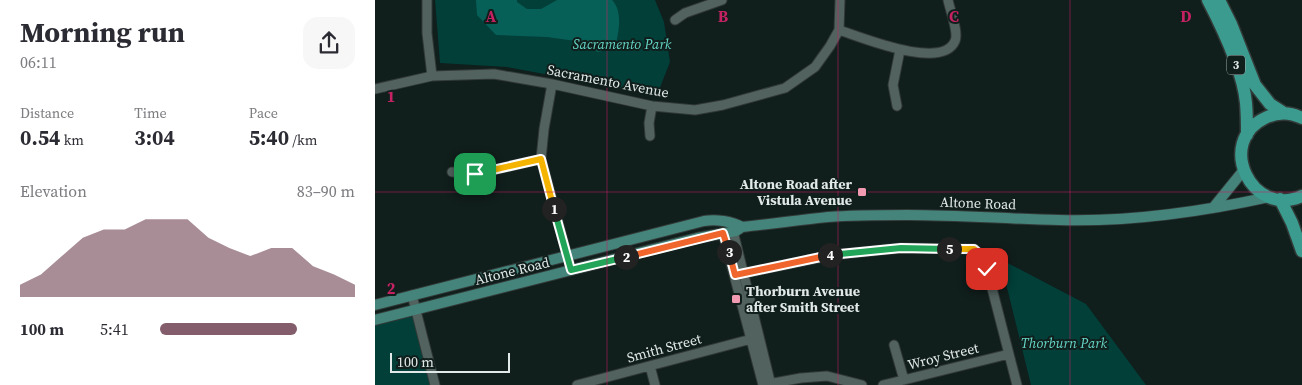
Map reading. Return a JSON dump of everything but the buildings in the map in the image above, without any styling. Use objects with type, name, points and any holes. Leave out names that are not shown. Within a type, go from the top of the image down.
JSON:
[{"type":"highway","name":"3","points":[[1208,0],[1219,22],[1239,73],[1247,103],[1247,135]]},
{"type":"highway","name":"3","points":[[1219,0],[1231,24],[1255,85],[1270,104],[1284,113]]},
{"type":"highway","points":[[1302,118],[1284,113],[1262,119],[1247,135],[1241,156],[1243,171],[1251,184],[1262,194],[1274,198],[1291,199],[1302,196]]},
{"type":"highway","points":[[1274,198],[1292,223],[1302,251]]},
{"type":"main road","points":[[1213,208],[1243,171]]},
{"type":"main road","name":"Altone Road","points":[[375,320],[732,230],[847,216],[907,215],[1059,220],[1105,219],[1179,213],[1274,198]]},
{"type":"main road","name":"Altone Road","points":[[375,305],[704,221],[715,220],[735,224],[732,230]]},
{"type":"street","points":[[427,0],[427,33],[432,76]]},
{"type":"street","points":[[675,20],[685,13],[722,0]]},
{"type":"street","name":"Sacramento Avenue","points":[[375,89],[432,76],[494,74],[552,84],[652,106],[695,110],[723,105],[785,88],[815,67],[839,30],[840,0]]},
{"type":"street","points":[[839,30],[900,50],[936,54],[955,43],[957,34],[948,0]]},
{"type":"street","points":[[897,106],[893,85],[900,50]]},
{"type":"street","points":[[552,84],[541,159],[571,270]]},
{"type":"street","points":[[650,136],[649,123],[652,106]]},
{"type":"street","points":[[453,172],[475,174],[541,159]]},
{"type":"street","points":[[732,230],[739,274],[768,384],[801,378],[827,376],[862,385]]},
{"type":"street","points":[[739,274],[832,255],[901,248],[974,249],[982,256],[987,269],[1017,385]]},
{"type":"street","points":[[411,295],[435,385]]},
{"type":"street","name":"Smith Street","points":[[577,385],[755,338]]},
{"type":"street","points":[[894,345],[904,380]]},
{"type":"street","name":"Wroy Street","points":[[883,385],[1009,354]]},
{"type":"street","points":[[650,366],[655,385]]},
{"type":"green space","name":"Sacramento Park","points":[[435,0],[655,0],[664,22],[670,62],[657,95],[507,67],[440,63]]},
{"type":"green space","name":"Thorburn Park","points":[[1000,259],[1086,304],[1146,385],[1031,385]]},
{"type":"green space","points":[[415,310],[435,385],[375,385],[375,320]]},
{"type":"shaded area","points":[[476,0],[517,0],[527,9],[541,9],[557,0],[612,0],[619,16],[619,29],[615,46],[598,52],[576,41],[547,37],[496,35],[477,15]]},
{"type":"place","name":"Altone Road after Vistula Avenue","points":[[862,192]]},
{"type":"place","name":"Thorburn Avenue after Smith Street","points":[[736,299]]},
{"type":"route","points":[[475,174],[541,159],[571,270],[723,233],[735,275],[832,255],[901,248],[974,249],[982,256],[987,269]]}]
